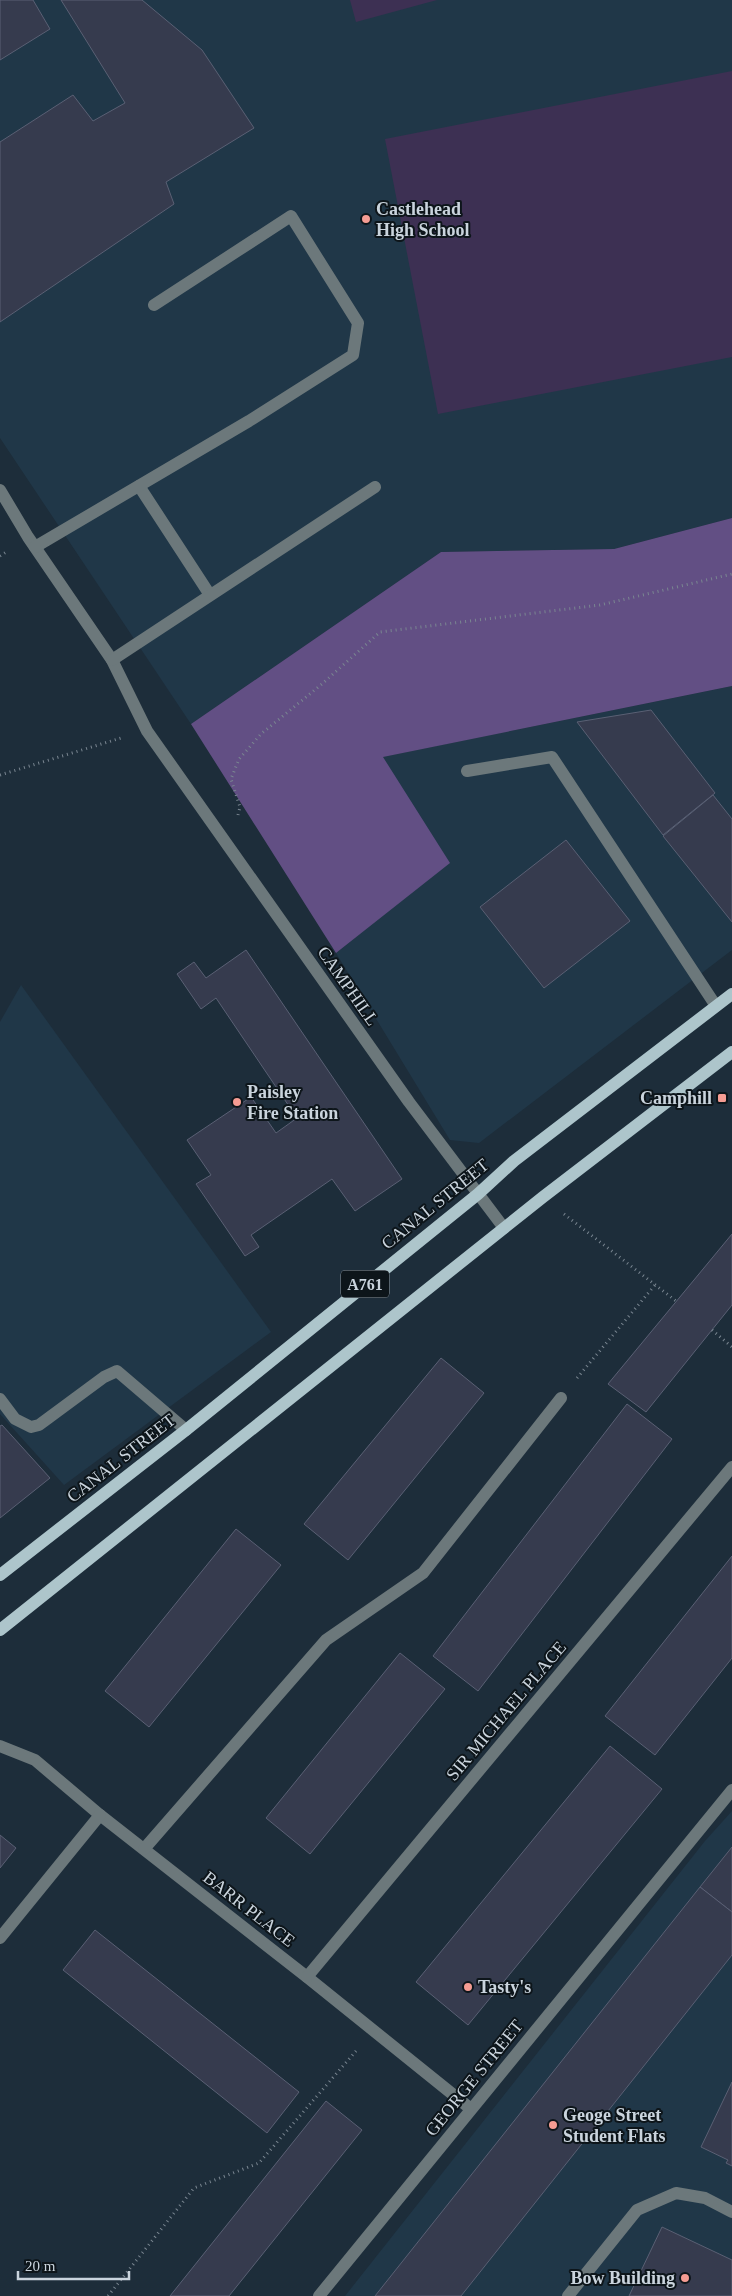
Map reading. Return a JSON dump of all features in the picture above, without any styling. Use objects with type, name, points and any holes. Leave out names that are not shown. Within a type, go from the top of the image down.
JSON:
[{"type":"main road","name":"CANAL STREET","points":[[0,1575],[186,1430],[478,1194],[514,1161],[732,994]]},
{"type":"main road","name":"A761","points":[[0,1630],[543,1197],[732,1052]]},
{"type":"street","points":[[35,547],[249,421],[353,355],[358,323],[291,216],[154,305]]},
{"type":"street","points":[[139,486],[210,595]]},
{"type":"street","points":[[112,660],[375,487]]},
{"type":"street","name":"CAMPHILL","points":[[0,490],[35,547],[112,660],[146,731],[409,1102],[504,1228]]},
{"type":"street","points":[[467,771],[552,757],[716,1006]]},
{"type":"street","points":[[0,1399],[15,1419],[31,1427],[38,1425],[104,1377],[117,1371],[186,1430]]},
{"type":"street","points":[[144,1849],[326,1640],[423,1573],[561,1398]]},
{"type":"street","name":"SIR MICHAEL PLACE","points":[[307,1977],[732,1467]]},
{"type":"street","name":"BARR PLACE","points":[[0,1746],[35,1760],[100,1815],[307,1977],[470,2109]]},
{"type":"street","name":"GEORGE STREET","points":[[319,2296],[732,1790]]},
{"type":"street","points":[[0,1938],[100,1815]]},
{"type":"street","points":[[568,2296],[637,2210],[676,2193],[705,2198],[732,2212]]},
{"type":"path","points":[[219,835],[236,820],[240,807],[231,779],[239,758],[261,734],[322,684],[380,632],[600,605],[732,574]]},
{"type":"path","points":[[0,775],[146,731]]},
{"type":"path","points":[[543,1197],[676,1301]]},
{"type":"path","points":[[561,1398],[655,1284]]},
{"type":"path","points":[[712,1330],[732,1347]]},
{"type":"path","points":[[108,2296],[194,2188],[259,2163],[373,2031]]},
{"type":"shaded area","name":"Castlehead High School","points":[[0,0],[732,0],[732,518],[614,549],[441,552],[191,724],[0,438]]},
{"type":"shaded area","points":[[350,0],[437,0],[356,22]]},
{"type":"shaded area","points":[[732,71],[732,357],[438,414],[385,139]]},
{"type":"shaded area","points":[[732,518],[732,686],[383,757],[450,863],[336,953],[191,724],[441,552],[614,549]]},
{"type":"shaded area","points":[[732,686],[732,950],[479,1143],[450,1140],[336,953],[449,863],[382,757]]},
{"type":"shaded area","points":[[21,985],[271,1332],[64,1485],[0,1414],[0,1022]]},
{"type":"shaded area","points":[[732,1811],[732,2296],[345,2296],[705,1841]]},
{"type":"building","points":[[0,0],[33,0],[50,29],[0,60]]},
{"type":"building","points":[[61,0],[142,0],[202,50],[254,128],[166,182],[174,204],[0,322],[0,142],[73,95],[93,121],[125,103]]},
{"type":"building","points":[[651,710],[715,793],[663,835],[577,722]]},
{"type":"building","points":[[713,795],[732,819],[732,922],[663,836]]},
{"type":"building","points":[[566,840],[630,921],[544,988],[480,907]]},
{"type":"building","points":[[246,950],[402,1179],[355,1211],[332,1179],[251,1235],[259,1247],[245,1256],[196,1184],[211,1175],[187,1140],[251,1097],[276,1133],[297,1118],[216,998],[201,1009],[177,974],[194,962],[206,978]]},
{"type":"building","points":[[732,1234],[732,1305],[646,1412],[608,1384]]},
{"type":"building","points":[[441,1358],[484,1393],[348,1560],[304,1524]]},
{"type":"building","points":[[627,1404],[672,1439],[478,1691],[433,1656]]},
{"type":"building","points":[[2,1425],[50,1478],[0,1518],[0,1426]]},
{"type":"building","points":[[236,1529],[281,1565],[149,1727],[105,1691]]},
{"type":"building","points":[[732,1556],[732,1658],[655,1755],[605,1716]]},
{"type":"building","points":[[400,1653],[445,1689],[310,1854],[266,1818]]},
{"type":"building","points":[[610,1746],[662,1789],[468,2025],[416,1982]]},
{"type":"building","points":[[0,1835],[16,1848],[0,1868]]},
{"type":"building","points":[[732,1847],[732,1912],[700,1887]]},
{"type":"building","name":"Geoge Street Student Flats","points":[[700,1887],[732,1912],[732,1955],[461,2296],[375,2296]]},
{"type":"building","points":[[95,1930],[299,2092],[267,2133],[63,1970]]},
{"type":"building","points":[[732,2082],[732,2166],[726,2163],[728,2160],[701,2147]]},
{"type":"building","points":[[326,2101],[362,2130],[229,2296],[170,2296]]},
{"type":"building","name":"Bow Building","points":[[662,2227],[732,2260],[732,2296],[629,2296]]},
{"type":"place","name":"Castlehead High School","points":[[366,219]]},
{"type":"place","name":"Camphill","points":[[722,1098]]},
{"type":"place","name":"Paisley Fire Station","points":[[237,1102]]},
{"type":"place","name":"Tasty's","points":[[468,1987]]},
{"type":"place","name":"Geoge Street Student Flats","points":[[553,2125]]},
{"type":"place","name":"Bow Building","points":[[685,2278]]}]
